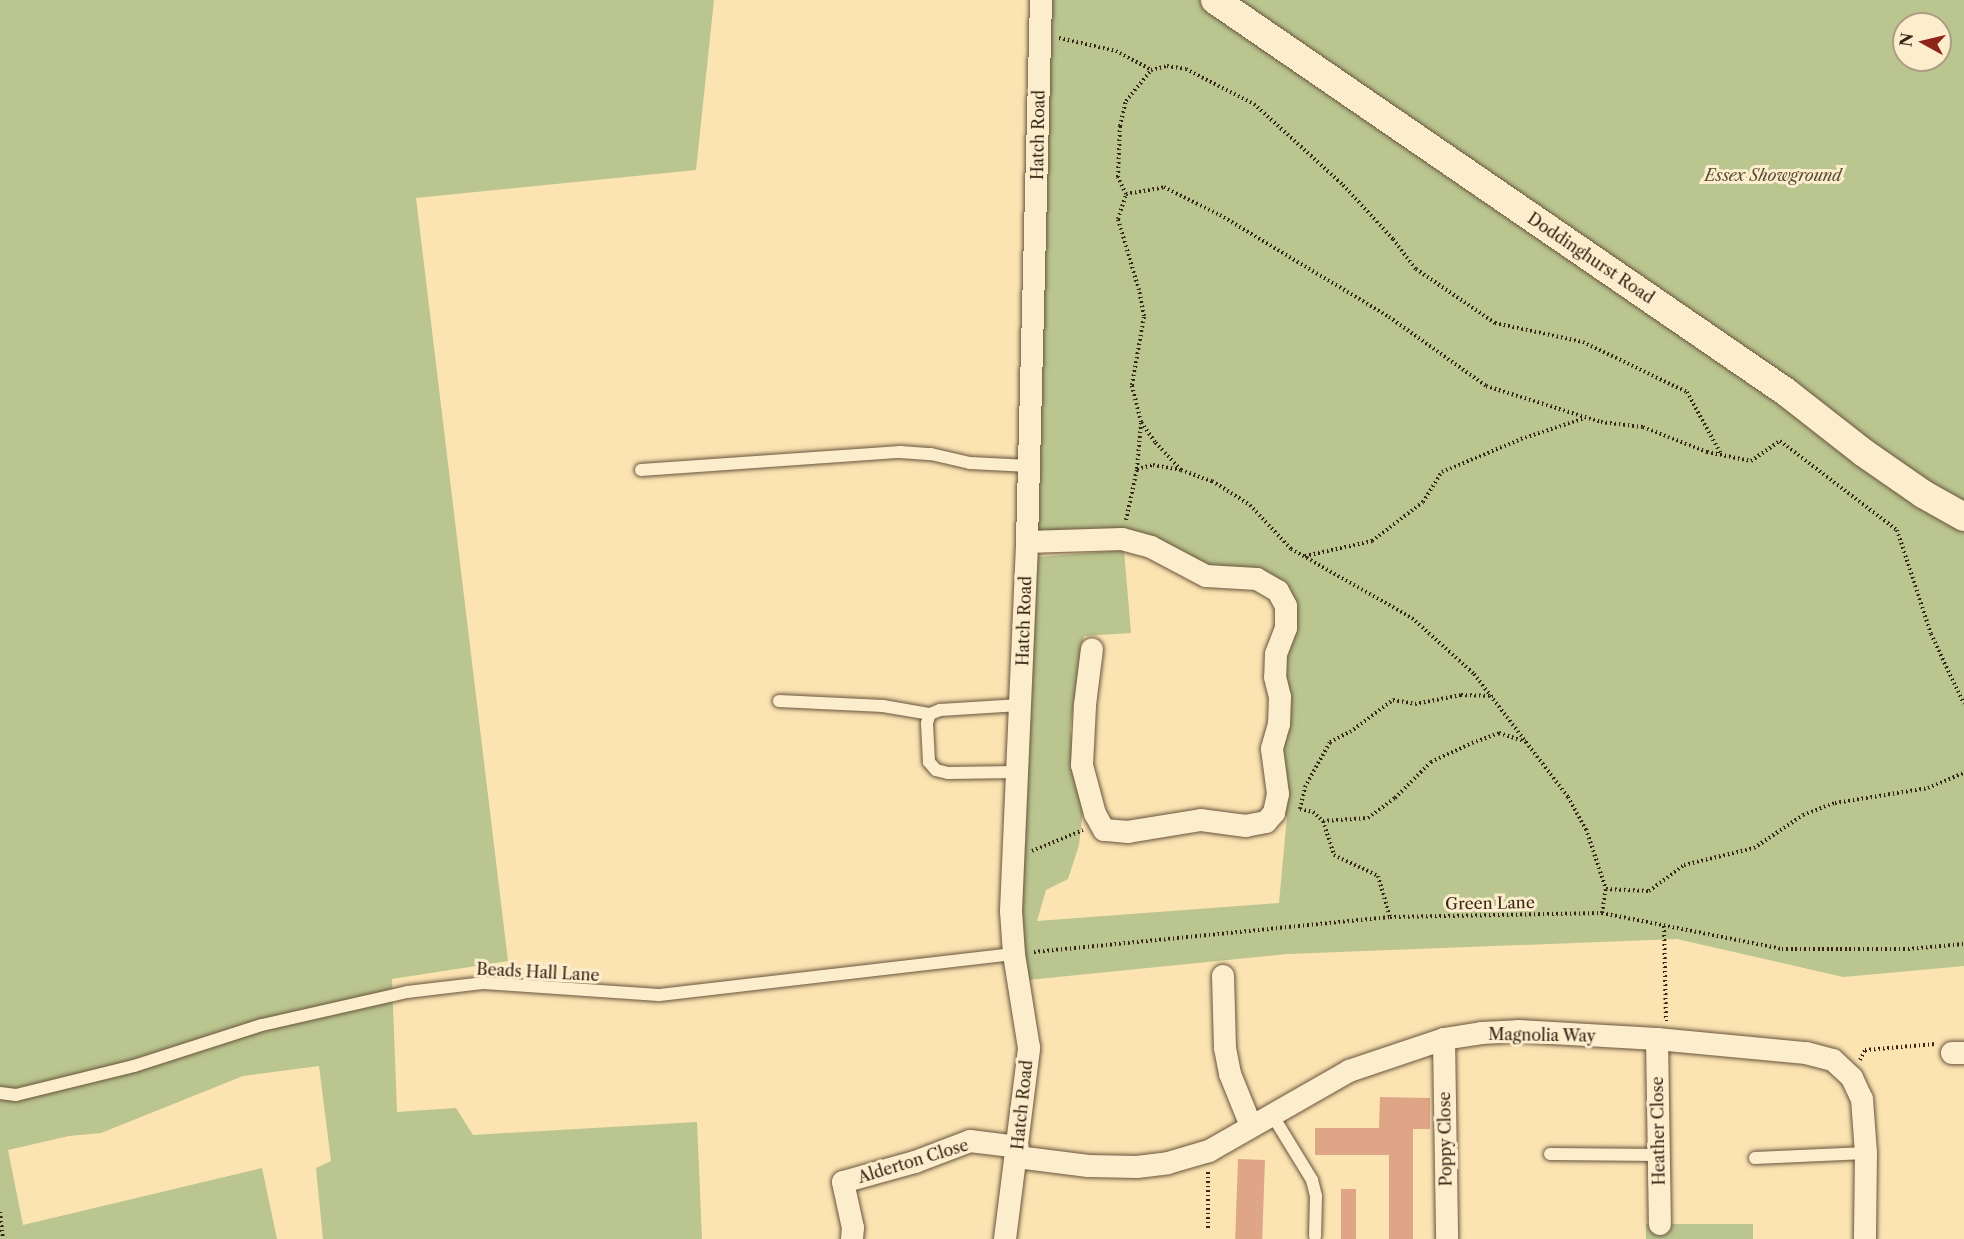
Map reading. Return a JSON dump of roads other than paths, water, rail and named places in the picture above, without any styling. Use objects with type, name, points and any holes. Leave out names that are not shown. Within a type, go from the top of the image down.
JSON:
[{"type":"street","name":"Hatch Road","points":[[1005,1239],[1029,1048],[1014,954],[1011,911],[1027,542],[1041,0]]},
{"type":"street","name":"Doddinghurst Road","points":[[1215,0],[1786,392],[1864,453],[1923,494],[1964,517]]},
{"type":"street","points":[[1027,542],[1122,539],[1151,547],[1206,576],[1257,579],[1278,591],[1286,606],[1286,628],[1276,654],[1275,677],[1280,697],[1280,712],[1272,749],[1278,794],[1274,813],[1266,822],[1246,826],[1201,820],[1128,832],[1104,830],[1092,805],[1082,765],[1085,705],[1092,649]]},
{"type":"street","points":[[1223,976],[1225,1048],[1230,1074],[1251,1126]]},
{"type":"street","name":"Magnolia Way","points":[[1017,1152],[1088,1166],[1137,1167],[1168,1163],[1209,1150],[1349,1071],[1444,1039],[1518,1031],[1662,1039],[1806,1053],[1833,1060],[1852,1077],[1862,1099],[1866,1153]]},
{"type":"street","name":"Poppy Close","points":[[1444,1039],[1447,1239]]},
{"type":"street","name":"Heather Close","points":[[1660,1224],[1662,1039]]},
{"type":"street","name":"Alderton Close","points":[[852,1239],[853,1228],[840,1173],[915,1162],[970,1141],[1017,1152]]},
{"type":"street","points":[[1865,1239],[1866,1153]]},
{"type":"lane","points":[[641,470],[900,452],[931,454],[970,463],[1029,466]]},
{"type":"lane","points":[[779,701],[882,706],[930,714],[952,708],[1020,705]]},
{"type":"lane","points":[[930,714],[927,723],[929,762],[936,770],[948,773],[1017,772]]},
{"type":"lane","name":"Beads Hall Lane","points":[[0,1093],[16,1095],[134,1065],[262,1025],[407,992],[484,983],[659,995],[1014,954]]},
{"type":"lane","points":[[1271,1113],[1312,1180],[1316,1196],[1315,1236]]},
{"type":"lane","points":[[1755,1158],[1866,1153]]},
{"type":"lane","points":[[1551,1154],[1659,1155]]},
{"type":"park label","name":"Essex Showground","points":[[1773,175]]}]
